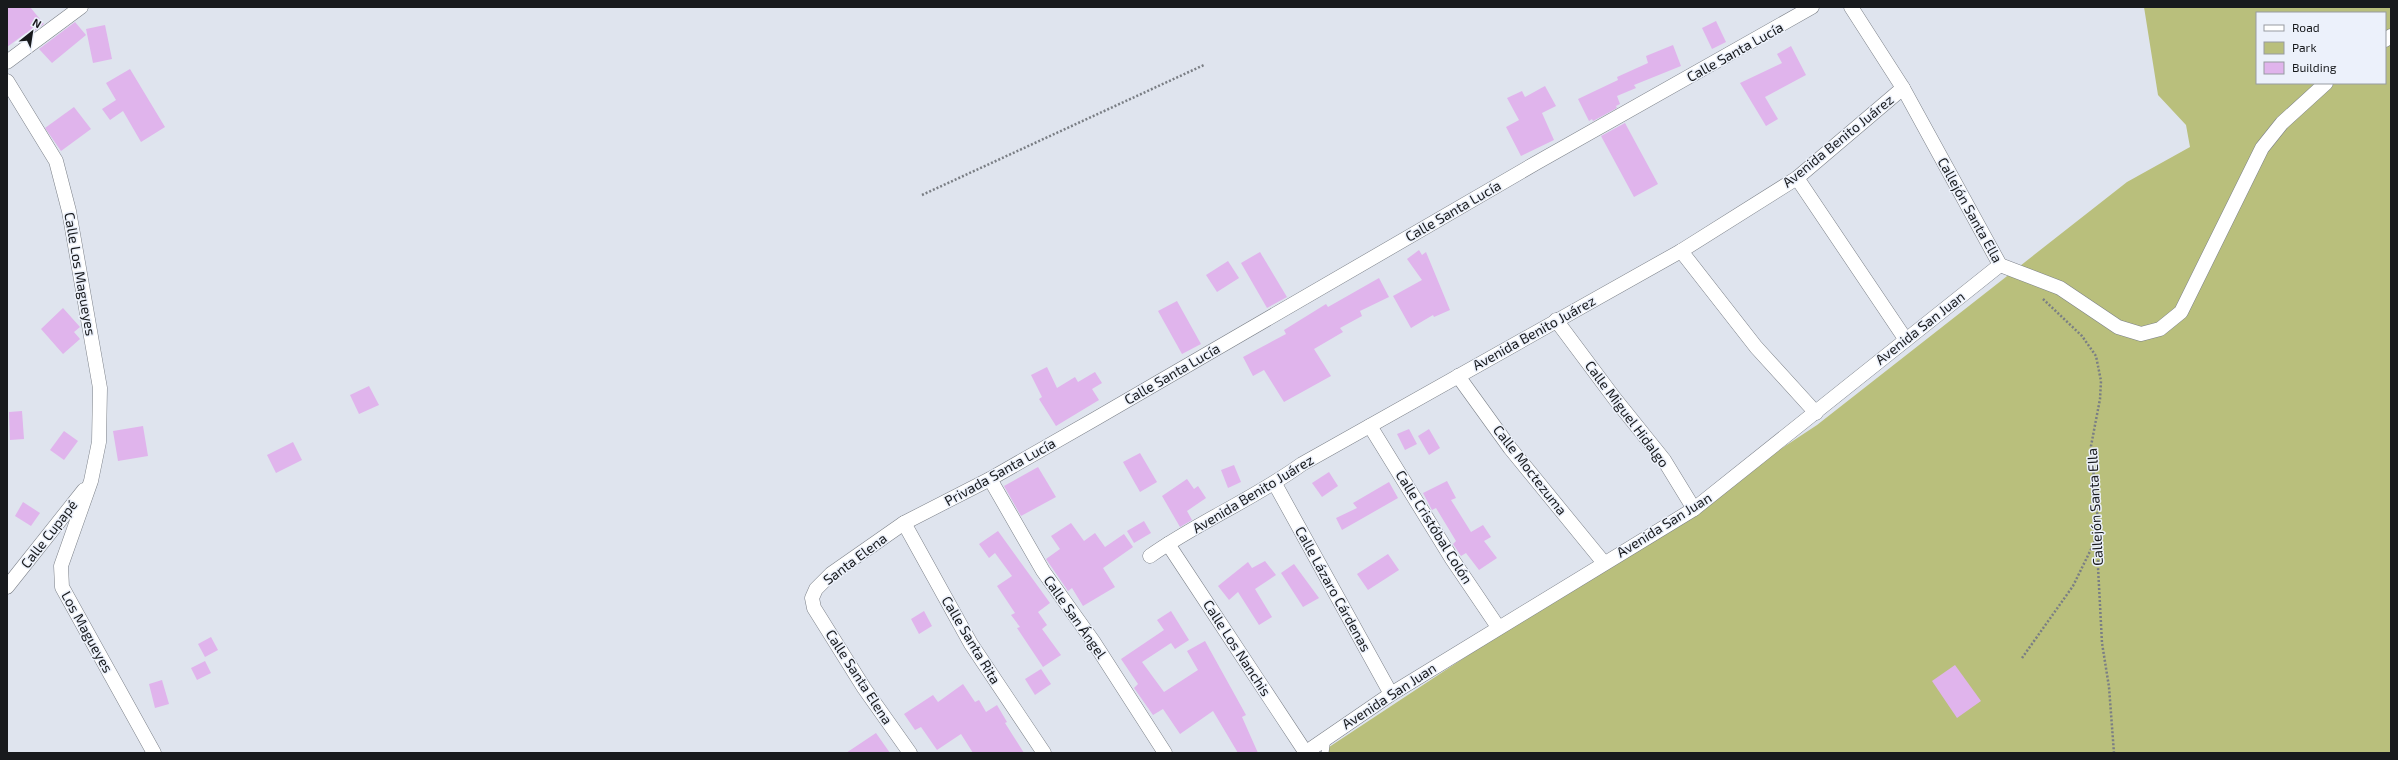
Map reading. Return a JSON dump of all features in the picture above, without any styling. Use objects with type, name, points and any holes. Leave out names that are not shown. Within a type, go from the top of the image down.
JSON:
[{"type":"street","points":[[7,62],[81,7]]},
{"type":"street","name":"Calle Santa Lucía","points":[[1095,419],[1530,167],[1812,7]]},
{"type":"street","name":"Callejón Santa Ella","points":[[1851,7],[1903,88],[2000,265]]},
{"type":"street","name":"Calle Los Magueyes","points":[[7,80],[56,161],[70,211],[100,388],[99,442],[91,481]]},
{"type":"street","points":[[2000,265],[2060,288],[2118,327],[2141,334],[2160,329],[2181,312],[2262,148],[2282,123],[2325,84]]},
{"type":"street","name":"Avenida Benito Juárez","points":[[1150,556],[1168,544],[1275,484],[1302,464],[1681,251],[1797,178],[1903,88]]},
{"type":"street","points":[[1797,178],[1906,340]]},
{"type":"street","points":[[1681,251],[1756,347],[1816,413]]},
{"type":"street","name":"Avenida San Juan","points":[[1305,753],[1391,694],[1498,627],[1694,509],[1816,413],[1834,395],[2000,265]]},
{"type":"street","name":"Calle Miguel Hidalgo","points":[[1556,320],[1614,399],[1664,460],[1694,509]]},
{"type":"street","name":"Calle Moctezuma","points":[[1458,376],[1510,448],[1604,563]]},
{"type":"street","name":"Privada Santa Lucía","points":[[904,523],[990,479],[1095,419]]},
{"type":"street","name":"Calle Cristóbal Colón","points":[[1370,426],[1452,559],[1498,627]]},
{"type":"street","name":"Calle San Ángel","points":[[990,479],[1043,571],[1094,641],[1165,753]]},
{"type":"street","name":"Calle Cupapé","points":[[7,587],[91,481]]},
{"type":"street","name":"Los Magueyes","points":[[91,481],[61,566],[62,587],[154,753]]},
{"type":"street","name":"Calle Lázaro Cárdenas","points":[[1275,484],[1391,694]]},
{"type":"street","name":"Santa Elena","points":[[812,598],[816,589],[832,574],[904,523]]},
{"type":"street","name":"Calle Santa Rita","points":[[904,523],[971,644],[1044,753]]},
{"type":"street","name":"Calle Los Nanchis","points":[[1168,544],[1305,753]]},
{"type":"street","name":"Calle Santa Elena","points":[[812,598],[814,608],[864,688],[910,753]]},
{"type":"lane","points":[[1325,753],[1327,737]]},
{"type":"path","points":[[922,195],[1204,65]]},
{"type":"path","name":"Callejón Santa Ella","points":[[2039,296],[2070,322],[2096,356],[2101,381],[2100,399],[2091,446],[2099,532],[2098,567],[2102,643],[2109,687],[2114,753]]},
{"type":"path","points":[[2022,658],[2074,586],[2099,532]]},
{"type":"green space","points":[[2144,7],[2391,7],[2391,753],[1320,753],[1817,425],[2127,182],[2190,147],[2186,125],[2158,95]]},
{"type":"building","points":[[7,7],[30,7],[44,24],[28,36],[26,33],[7,47]]},
{"type":"building","points":[[1716,21],[1726,42],[1712,49],[1702,28]]},
{"type":"building","points":[[75,22],[86,35],[52,63],[39,49]]},
{"type":"building","points":[[105,25],[112,59],[93,63],[86,29]]},
{"type":"building","points":[[1673,45],[1681,66],[1634,85],[1636,88],[1617,96],[1620,104],[1616,106],[1617,108],[1593,121],[1592,119],[1589,121],[1578,99],[1618,80],[1617,77],[1648,63],[1646,56]]},
{"type":"building","points":[[1791,46],[1806,75],[1765,97],[1778,119],[1766,126],[1740,83],[1782,63],[1777,54]]},
{"type":"building","points":[[130,69],[165,127],[141,142],[123,111],[110,120],[102,109],[116,100],[106,83]]},
{"type":"building","points":[[1545,86],[1556,106],[1542,113],[1554,140],[1521,156],[1506,127],[1519,120],[1507,98],[1522,91],[1525,97]]},
{"type":"building","points":[[74,107],[91,129],[61,151],[45,128]]},
{"type":"building","points":[[1625,123],[1658,184],[1634,197],[1601,136]]},
{"type":"building","points":[[1419,250],[1422,255],[1426,252],[1450,310],[1434,317],[1433,315],[1411,328],[1393,296],[1422,280],[1407,259]]},
{"type":"building","points":[[1260,252],[1287,297],[1267,308],[1241,263]]},
{"type":"building","points":[[1228,261],[1239,278],[1217,292],[1206,275]]},
{"type":"building","points":[[1379,278],[1389,297],[1360,311],[1362,316],[1340,328],[1343,332],[1314,349],[1331,376],[1284,402],[1264,370],[1253,376],[1243,357],[1286,334],[1284,330],[1326,304],[1328,307]]},
{"type":"building","points":[[1177,301],[1201,344],[1182,354],[1158,311]]},
{"type":"building","points":[[63,308],[80,327],[74,332],[80,339],[63,354],[41,329]]},
{"type":"building","points":[[1047,367],[1057,388],[1075,377],[1078,382],[1095,372],[1102,383],[1092,389],[1099,400],[1056,426],[1039,399],[1042,397],[1031,375]]},
{"type":"building","points":[[369,386],[379,405],[359,414],[350,395]]},
{"type":"building","points":[[22,411],[24,439],[10,440],[9,412]]},
{"type":"building","points":[[143,426],[148,456],[118,461],[113,431]]},
{"type":"building","points":[[1409,429],[1417,444],[1405,450],[1397,434]]},
{"type":"building","points":[[1429,429],[1440,448],[1429,455],[1418,436]]},
{"type":"building","points":[[64,431],[78,441],[64,460],[50,450]]},
{"type":"building","points":[[293,442],[302,460],[276,473],[267,455]]},
{"type":"building","points":[[1140,453],[1157,482],[1140,492],[1123,462]]},
{"type":"building","points":[[1234,465],[1241,482],[1228,488],[1221,470]]},
{"type":"building","points":[[1038,467],[1056,497],[1021,516],[1004,486]]},
{"type":"building","points":[[1329,472],[1338,486],[1322,497],[1312,483]]},
{"type":"building","points":[[1187,479],[1194,489],[1198,486],[1206,498],[1187,511],[1192,520],[1180,527],[1162,496]]},
{"type":"building","points":[[1447,481],[1456,498],[1451,500],[1471,532],[1483,525],[1491,537],[1484,541],[1497,558],[1479,570],[1466,553],[1461,556],[1453,544],[1456,541],[1436,508],[1432,510],[1423,493]]},
{"type":"building","points":[[1389,482],[1398,498],[1342,530],[1336,518],[1357,508],[1353,503]]},
{"type":"building","points":[[23,502],[40,513],[31,526],[15,516]]},
{"type":"building","points":[[1144,521],[1151,533],[1134,543],[1127,531]]},
{"type":"building","points":[[1071,523],[1084,541],[1095,533],[1105,547],[1124,534],[1133,547],[1103,568],[1115,587],[1083,606],[1072,588],[1068,591],[1046,559],[1060,549],[1051,536]]},
{"type":"building","points":[[998,531],[1050,603],[1038,612],[1047,625],[1042,629],[1061,655],[1043,667],[1017,628],[1020,627],[1011,615],[1015,613],[997,586],[1012,576],[995,553],[989,558],[979,544]]},
{"type":"building","points":[[1388,554],[1399,570],[1368,590],[1357,574]]},
{"type":"building","points":[[1265,561],[1276,575],[1255,589],[1272,617],[1259,625],[1238,592],[1229,600],[1218,586],[1248,562],[1252,568]]},
{"type":"building","points":[[1294,564],[1319,598],[1303,607],[1281,573]]},
{"type":"building","points":[[924,611],[932,626],[919,634],[911,619]]},
{"type":"building","points":[[1171,611],[1189,640],[1175,649],[1171,643],[1142,662],[1164,692],[1198,670],[1187,651],[1205,641],[1246,715],[1242,717],[1258,753],[1238,753],[1213,711],[1180,734],[1163,709],[1153,715],[1134,688],[1138,684],[1121,659],[1164,630],[1157,620]]},
{"type":"building","points":[[211,637],[218,650],[205,657],[198,644]]},
{"type":"building","points":[[205,661],[211,673],[197,680],[191,668]]},
{"type":"building","points":[[1955,665],[1981,701],[1957,718],[1932,681]]},
{"type":"building","points":[[1041,669],[1051,684],[1035,695],[1025,679]]},
{"type":"building","points":[[162,680],[169,704],[155,708],[149,684]]},
{"type":"building","points":[[963,684],[975,702],[979,700],[986,712],[997,705],[1007,722],[1005,723],[1024,753],[973,753],[961,734],[937,750],[921,727],[915,730],[904,714],[933,695],[938,702]]},
{"type":"building","points":[[876,733],[890,753],[846,753]]}]
